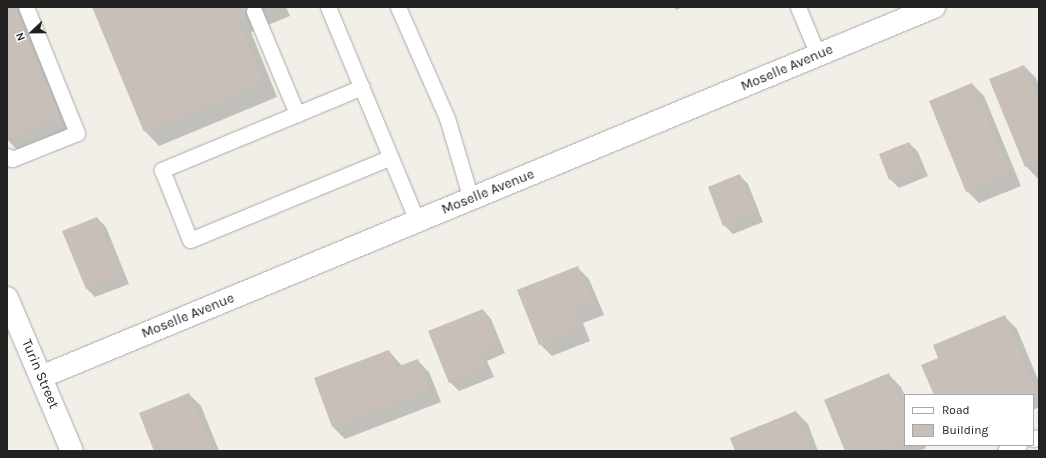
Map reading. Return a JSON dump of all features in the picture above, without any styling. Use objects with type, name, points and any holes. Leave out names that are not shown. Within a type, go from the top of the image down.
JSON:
[{"type":"street","name":"Moselle Avenue","points":[[41,377],[934,7]]},
{"type":"street","name":"Turin Street","points":[[7,298],[12,325],[41,377],[72,451]]},
{"type":"lane","points":[[7,156],[12,159],[77,133],[26,7]]},
{"type":"lane","points":[[328,7],[418,221]]},
{"type":"lane","points":[[398,7],[447,118],[471,199]]},
{"type":"lane","points":[[798,7],[818,55]]},
{"type":"lane","points":[[254,11],[297,114]]},
{"type":"lane","points":[[362,87],[162,170],[190,240],[391,157]]},
{"type":"lane","points":[[1005,451],[1017,446]]},
{"type":"building","points":[[7,7],[15,7],[59,118],[7,139]]},
{"type":"building","points":[[92,7],[264,7],[237,18],[264,83],[144,132]]},
{"type":"building","points":[[1024,65],[1039,102],[1039,161],[1025,167],[989,79]]},
{"type":"building","points":[[972,83],[1010,174],[966,192],[929,101]]},
{"type":"building","points":[[909,142],[920,168],[889,180],[879,154]]},
{"type":"building","points":[[740,174],[755,213],[723,226],[708,187]]},
{"type":"building","points":[[97,217],[121,275],[86,289],[62,231]]},
{"type":"building","points":[[578,266],[593,303],[572,311],[579,329],[539,345],[517,290]]},
{"type":"building","points":[[483,309],[497,345],[479,352],[486,368],[449,383],[428,331]]},
{"type":"building","points":[[1005,315],[1036,392],[1031,394],[934,394],[921,365],[938,358],[933,345]]},
{"type":"building","points":[[389,350],[396,367],[418,359],[429,390],[332,427],[314,378]]},
{"type":"building","points":[[889,373],[904,410],[904,440],[878,451],[845,451],[824,400]]},
{"type":"building","points":[[189,393],[213,451],[154,451],[139,413]]},
{"type":"building","points":[[796,411],[812,451],[735,451],[730,438]]}]
